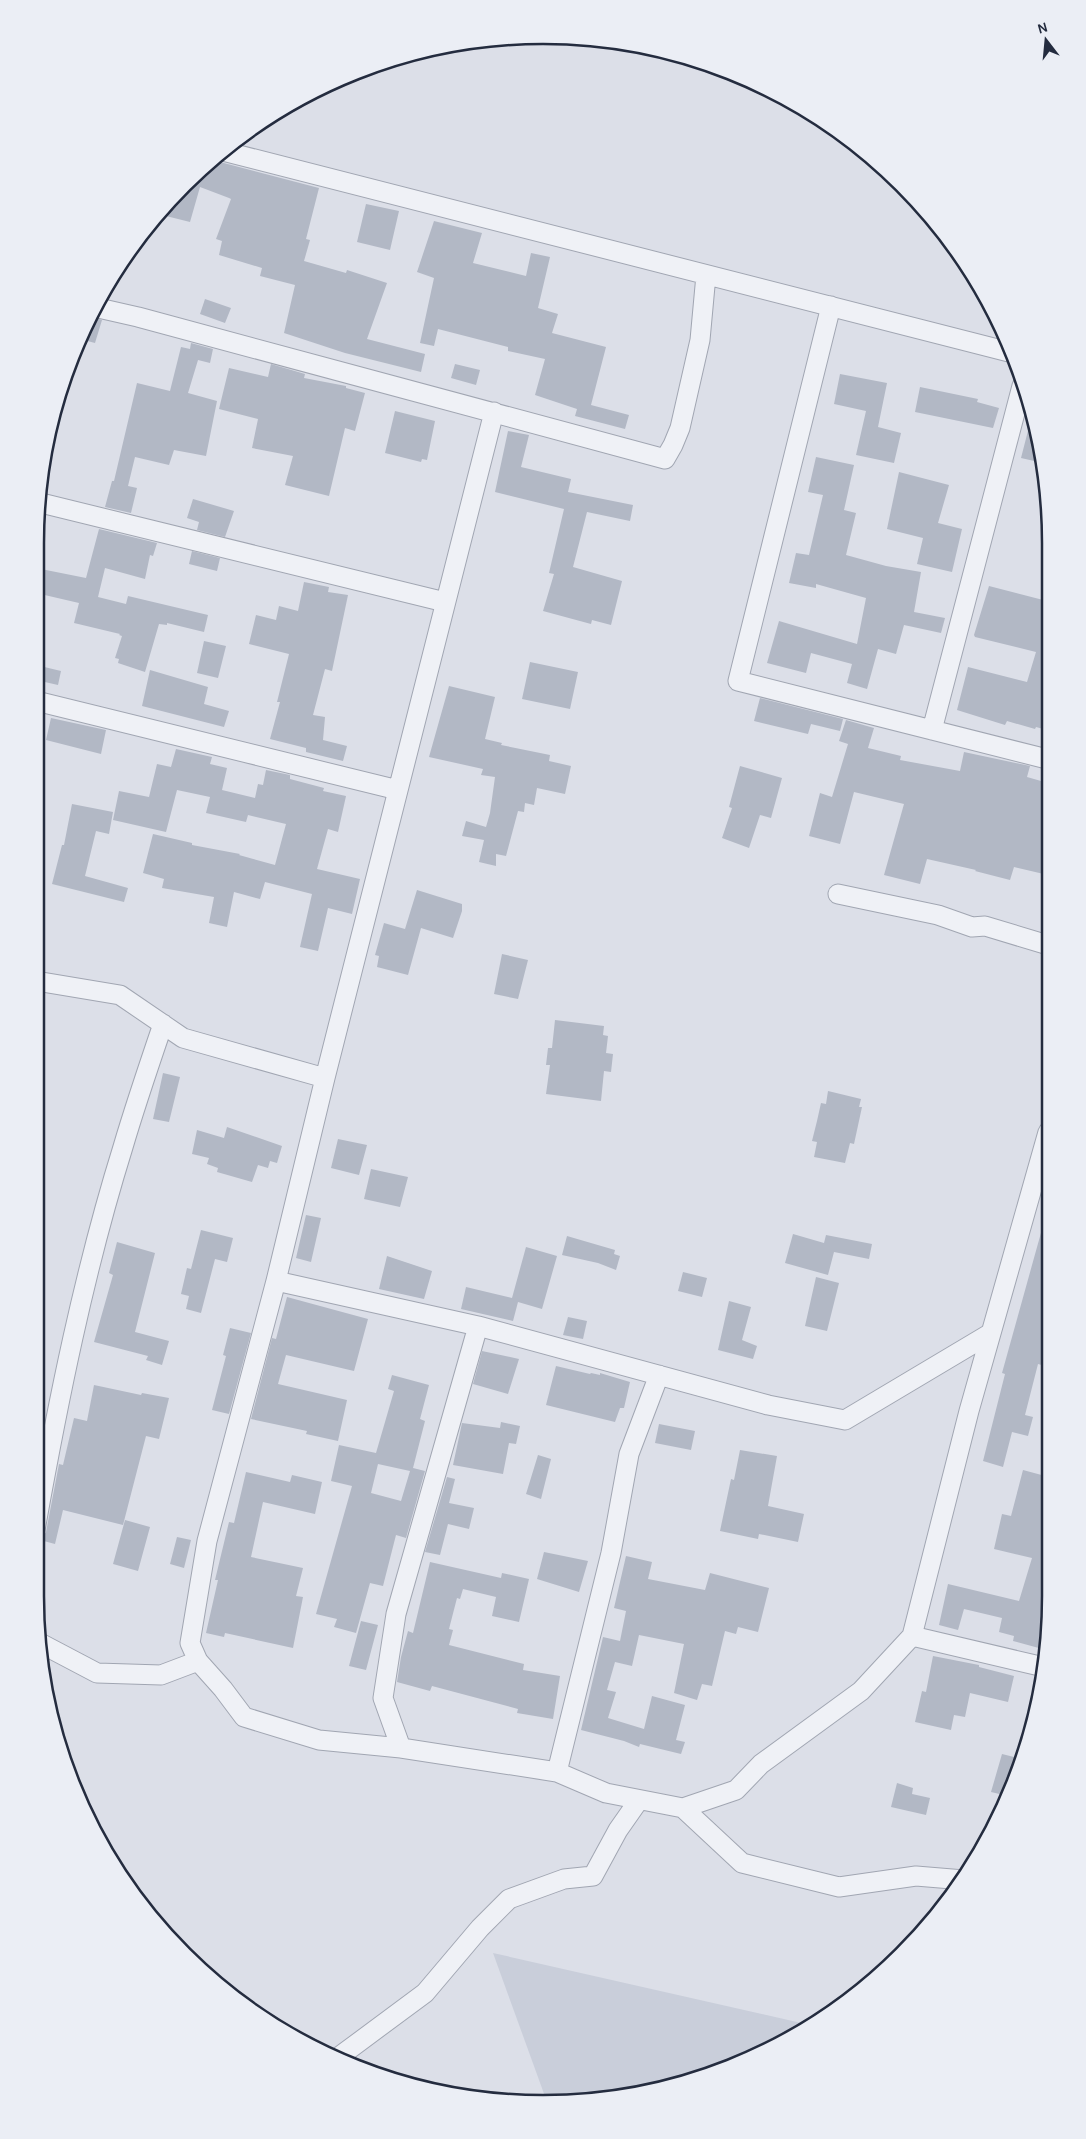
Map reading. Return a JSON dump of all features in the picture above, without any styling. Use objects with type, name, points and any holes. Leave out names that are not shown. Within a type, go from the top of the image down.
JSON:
[{"type":"street","points":[[233,152],[1003,351]]},
{"type":"street","points":[[102,309],[148,319],[665,459],[673,446],[680,428],[700,340],[706,275]]},
{"type":"street","points":[[831,306],[738,681],[1042,758]]},
{"type":"street","points":[[932,730],[1020,395]]},
{"type":"street","points":[[494,412],[325,1078],[276,1281],[207,1540],[190,1643],[198,1661],[223,1688],[244,1717],[319,1740],[401,1748],[557,1772],[606,1793],[683,1808],[736,1790],[761,1764],[861,1691],[912,1636],[967,1420],[1042,1154]]},
{"type":"street","points":[[46,504],[445,602]]},
{"type":"street","points":[[44,704],[398,790]]},
{"type":"street","points":[[838,894],[938,915],[972,928],[985,926],[1042,943]]},
{"type":"street","points":[[44,982],[120,995],[183,1038],[325,1078]]},
{"type":"street","points":[[44,1481],[90,1266],[122,1148],[163,1024]]},
{"type":"street","points":[[276,1281],[478,1326],[768,1405],[845,1420],[992,1333]]},
{"type":"street","points":[[401,1748],[383,1698],[396,1614],[478,1326]]},
{"type":"street","points":[[557,1772],[611,1553],[629,1454],[660,1375]]},
{"type":"street","points":[[912,1636],[1037,1665]]},
{"type":"street","points":[[47,1646],[98,1673],[161,1675],[198,1661]]},
{"type":"street","points":[[344,2053],[426,1993],[480,1928],[509,1899],[564,1879],[593,1876],[618,1830],[639,1800]]},
{"type":"street","points":[[683,1808],[742,1862],[839,1887],[916,1876],[954,1879]]},
{"type":"shaded area","points":[[493,1953],[801,2023],[764,2044],[734,2057],[672,2078],[608,2091],[544,2095]]},
{"type":"building","points":[[221,162],[319,188],[306,239],[310,240],[304,261],[346,273],[347,270],[387,283],[367,339],[425,354],[421,372],[345,353],[284,333],[295,285],[260,276],[262,268],[219,255],[222,241],[216,239],[231,199],[200,187],[190,222],[166,216],[190,190]]},
{"type":"building","points":[[366,204],[399,211],[390,250],[357,242]]},
{"type":"building","points":[[434,221],[482,233],[473,263],[526,276],[531,253],[550,257],[538,308],[558,314],[552,333],[606,347],[591,405],[629,415],[625,429],[575,416],[577,409],[535,395],[545,359],[508,351],[508,347],[438,329],[434,346],[420,343],[434,278],[417,272]]},
{"type":"building","points":[[205,299],[231,308],[225,323],[200,314]]},
{"type":"building","points":[[97,318],[102,320],[95,343],[87,341]]},
{"type":"building","points":[[191,343],[213,349],[210,363],[198,360],[188,393],[217,401],[206,456],[174,450],[169,465],[135,457],[128,486],[137,488],[131,513],[105,507],[112,481],[114,481],[137,383],[170,391],[181,347],[190,349]]},
{"type":"building","points":[[271,364],[305,374],[304,378],[346,386],[346,388],[365,393],[355,431],[345,428],[329,496],[285,485],[293,456],[252,448],[258,419],[219,409],[229,368],[268,377]]},
{"type":"building","points":[[455,364],[480,370],[476,385],[451,378]]},
{"type":"building","points":[[840,374],[887,383],[878,427],[901,433],[894,463],[856,455],[866,411],[834,404]]},
{"type":"building","points":[[920,387],[978,399],[977,402],[999,408],[993,428],[915,412]]},
{"type":"building","points":[[395,411],[435,421],[427,460],[422,459],[421,462],[385,453]]},
{"type":"building","points":[[1029,428],[1035,461],[1021,458]]},
{"type":"building","points":[[508,431],[529,435],[521,467],[571,479],[568,492],[633,505],[630,521],[587,512],[573,567],[622,581],[611,625],[592,620],[591,624],[543,611],[554,574],[549,573],[564,509],[495,492]]},
{"type":"building","points":[[816,457],[854,465],[844,510],[856,513],[846,555],[886,566],[921,572],[914,612],[945,618],[941,633],[904,625],[896,654],[878,649],[867,689],[847,683],[852,664],[811,653],[806,673],[767,663],[779,621],[857,644],[866,598],[816,584],[816,588],[789,583],[796,553],[809,555],[823,495],[808,492]]},
{"type":"building","points":[[899,472],[949,485],[938,523],[962,529],[952,572],[917,564],[923,538],[887,529]]},
{"type":"building","points":[[193,499],[234,511],[225,537],[197,530],[199,522],[187,518]]},
{"type":"building","points":[[99,529],[157,543],[153,556],[150,555],[145,579],[105,568],[98,597],[126,604],[128,596],[208,615],[204,632],[167,623],[167,625],[159,624],[145,672],[118,663],[119,659],[115,658],[122,636],[120,634],[74,623],[79,603],[44,595],[44,570],[86,578]]},
{"type":"building","points":[[192,551],[220,558],[217,571],[189,564]]},
{"type":"building","points":[[304,582],[329,587],[328,592],[348,595],[332,671],[325,669],[313,715],[325,717],[323,740],[347,746],[343,761],[306,752],[306,748],[270,739],[280,702],[277,702],[289,654],[249,644],[256,615],[276,620],[279,606],[298,611]]},
{"type":"building","points":[[989,586],[1042,600],[1042,729],[1036,727],[1035,729],[1007,721],[1005,725],[957,710],[968,667],[1027,682],[1036,652],[975,637]]},
{"type":"building","points":[[204,641],[226,646],[218,678],[197,673]]},
{"type":"building","points":[[530,662],[578,672],[570,709],[522,699]]},
{"type":"building","points":[[44,667],[61,671],[58,685],[44,682]]},
{"type":"building","points":[[150,670],[208,687],[204,704],[229,711],[224,727],[142,706]]},
{"type":"building","points":[[449,686],[495,697],[485,739],[502,743],[501,745],[550,755],[549,761],[571,766],[565,794],[537,788],[534,805],[525,803],[524,812],[518,811],[506,856],[496,854],[496,866],[479,862],[484,840],[462,836],[466,821],[486,827],[495,777],[481,775],[483,769],[429,757]]},
{"type":"building","points":[[760,698],[843,719],[840,731],[811,724],[808,734],[754,721]]},
{"type":"building","points":[[51,718],[106,730],[101,754],[46,740]]},
{"type":"building","points":[[846,720],[874,728],[868,748],[901,756],[900,760],[960,771],[964,752],[1030,766],[1027,777],[1042,781],[1042,874],[1014,867],[1010,880],[927,859],[920,884],[884,875],[904,804],[854,792],[840,844],[809,836],[820,793],[832,797],[848,744],[839,741]]},
{"type":"building","points":[[176,749],[212,757],[210,764],[227,768],[222,790],[255,798],[258,784],[263,785],[266,770],[290,775],[290,779],[324,788],[323,791],[346,796],[338,832],[328,829],[317,869],[360,879],[352,914],[328,908],[318,951],[300,947],[312,894],[265,882],[260,899],[234,892],[227,927],[209,923],[214,897],[162,888],[164,879],[143,873],[153,834],[192,843],[192,845],[240,854],[275,865],[286,824],[248,815],[246,822],[206,813],[210,797],[177,790],[166,832],[113,820],[119,791],[149,797],[157,764],[171,767]]},
{"type":"building","points":[[740,766],[782,778],[771,818],[760,815],[749,848],[722,838],[732,808],[729,807]]},
{"type":"building","points":[[72,804],[113,812],[109,834],[96,831],[85,876],[128,888],[124,902],[52,884],[62,845],[64,845]]},
{"type":"building","points":[[417,890],[462,904],[462,911],[453,938],[421,928],[408,975],[377,967],[379,956],[375,955],[384,923],[405,929]]},
{"type":"building","points":[[502,954],[528,960],[518,999],[494,994]]},
{"type":"building","points":[[555,1020],[604,1026],[603,1035],[608,1036],[606,1053],[613,1054],[611,1072],[604,1071],[601,1101],[546,1094],[550,1065],[546,1065],[548,1048],[552,1048]]},
{"type":"building","points":[[163,1073],[180,1077],[169,1122],[153,1119]]},
{"type":"building","points":[[828,1091],[861,1099],[859,1107],[862,1107],[854,1144],[850,1143],[845,1163],[814,1157],[817,1142],[812,1141],[821,1103],[826,1104]]},
{"type":"building","points":[[227,1127],[282,1146],[277,1163],[270,1161],[268,1168],[258,1165],[252,1182],[217,1172],[218,1168],[207,1164],[209,1158],[192,1154],[197,1130],[224,1138]]},
{"type":"building","points":[[338,1139],[367,1145],[359,1175],[331,1168]]},
{"type":"building","points":[[371,1169],[408,1177],[400,1207],[364,1199]]},
{"type":"building","points":[[306,1215],[321,1218],[311,1262],[296,1258]]},
{"type":"building","points":[[1042,1229],[1042,1365],[1038,1364],[1025,1415],[1033,1417],[1028,1436],[1012,1432],[1003,1467],[983,1461],[1005,1374],[1002,1373]]},
{"type":"building","points":[[201,1230],[233,1238],[227,1262],[215,1259],[201,1313],[186,1309],[189,1296],[181,1294],[187,1268],[191,1269]]},
{"type":"building","points":[[793,1234],[824,1243],[826,1235],[872,1244],[869,1259],[834,1252],[828,1275],[785,1263]]},
{"type":"building","points":[[567,1236],[615,1250],[614,1254],[620,1256],[616,1270],[598,1263],[562,1255]]},
{"type":"building","points":[[117,1242],[155,1253],[135,1332],[169,1341],[162,1365],[146,1360],[148,1356],[94,1342],[113,1275],[109,1273]]},
{"type":"building","points":[[526,1247],[557,1256],[542,1309],[518,1302],[513,1321],[461,1309],[466,1287],[512,1298]]},
{"type":"building","points":[[387,1256],[432,1271],[424,1299],[379,1289]]},
{"type":"building","points":[[683,1272],[707,1278],[702,1297],[678,1291]]},
{"type":"building","points":[[816,1277],[839,1283],[827,1331],[805,1326]]},
{"type":"building","points":[[287,1297],[368,1319],[354,1371],[286,1355],[278,1384],[347,1400],[338,1441],[306,1434],[307,1431],[251,1419],[272,1338],[276,1339]]},
{"type":"building","points":[[729,1301],[751,1307],[742,1340],[757,1346],[753,1359],[718,1350]]},
{"type":"building","points":[[568,1317],[587,1321],[583,1339],[563,1335]]},
{"type":"building","points":[[230,1328],[251,1333],[229,1414],[212,1410],[226,1356],[223,1355]]},
{"type":"building","points":[[482,1351],[519,1359],[508,1394],[473,1384]]},
{"type":"building","points":[[556,1366],[590,1374],[600,1375],[600,1373],[630,1382],[624,1408],[620,1408],[615,1422],[546,1405]]},
{"type":"building","points":[[392,1375],[429,1385],[420,1419],[425,1421],[413,1468],[425,1471],[406,1538],[396,1535],[383,1586],[370,1583],[356,1633],[334,1627],[337,1619],[316,1614],[352,1486],[331,1481],[339,1445],[376,1453],[394,1391],[388,1389]],"holes":[[[378,1464],[410,1471],[401,1501],[371,1493]]]},
{"type":"building","points":[[94,1385],[141,1395],[142,1393],[169,1398],[159,1439],[146,1436],[123,1525],[63,1510],[55,1544],[44,1541],[59,1464],[63,1465],[74,1418],[87,1421]]},
{"type":"building","points":[[501,1422],[520,1426],[516,1444],[509,1443],[503,1474],[453,1465],[462,1423],[500,1428]]},
{"type":"building","points":[[659,1424],[695,1431],[691,1450],[655,1443]]},
{"type":"building","points":[[740,1450],[777,1456],[768,1506],[804,1514],[798,1542],[759,1534],[758,1539],[720,1531],[731,1479],[734,1480]]},
{"type":"building","points":[[538,1455],[551,1459],[541,1499],[526,1494]]},
{"type":"building","points":[[1023,1470],[1042,1475],[1042,1596],[1039,1648],[1013,1641],[1014,1636],[999,1632],[1002,1618],[964,1609],[958,1630],[939,1625],[948,1584],[1019,1601],[1032,1558],[994,1549],[1002,1514],[1011,1516]]},
{"type":"building","points":[[246,1472],[290,1482],[292,1475],[322,1482],[315,1514],[263,1502],[251,1557],[303,1568],[296,1596],[303,1597],[293,1648],[225,1633],[224,1637],[206,1633],[218,1580],[215,1580],[229,1522],[234,1523]]},
{"type":"building","points":[[447,1477],[455,1479],[449,1503],[474,1508],[469,1529],[448,1524],[440,1555],[425,1552]]},
{"type":"building","points":[[125,1520],[150,1527],[138,1571],[113,1564]]},
{"type":"building","points":[[177,1537],[191,1540],[184,1568],[170,1564]]},
{"type":"building","points":[[544,1552],[588,1561],[579,1592],[537,1579]]},
{"type":"building","points":[[626,1556],[652,1562],[648,1579],[705,1590],[710,1573],[769,1588],[758,1632],[738,1627],[736,1634],[725,1631],[712,1686],[702,1684],[697,1700],[674,1693],[684,1644],[639,1635],[632,1666],[615,1662],[607,1690],[616,1692],[608,1718],[644,1729],[652,1696],[685,1705],[676,1740],[685,1742],[681,1754],[640,1744],[639,1747],[624,1741],[581,1730],[603,1637],[620,1641],[626,1611],[614,1608]]},
{"type":"building","points":[[430,1562],[501,1578],[502,1573],[529,1579],[519,1622],[492,1616],[496,1597],[463,1589],[460,1599],[457,1598],[449,1629],[453,1630],[449,1645],[524,1664],[523,1670],[560,1676],[553,1719],[517,1713],[518,1709],[432,1686],[430,1691],[397,1682],[408,1631],[413,1633]]},
{"type":"building","points":[[361,1621],[378,1625],[366,1670],[349,1666]]},
{"type":"building","points":[[933,1656],[979,1665],[979,1667],[1014,1676],[1008,1702],[970,1693],[965,1717],[954,1715],[951,1730],[915,1722],[922,1691],[926,1692]]},
{"type":"building","points":[[1002,1754],[1015,1757],[1001,1794],[991,1792]]},
{"type":"building","points":[[897,1783],[913,1788],[912,1794],[930,1798],[926,1815],[891,1807]]}]
